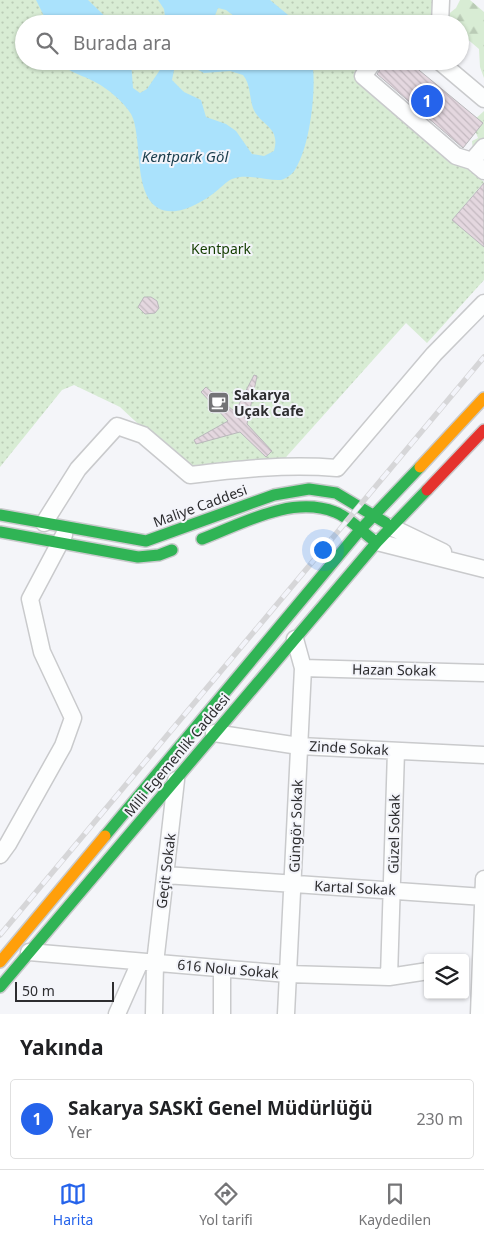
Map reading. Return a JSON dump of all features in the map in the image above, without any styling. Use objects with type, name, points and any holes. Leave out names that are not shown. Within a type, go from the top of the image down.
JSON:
[{"type":"main road","points":[[374,515],[484,398]]},
{"type":"main road","points":[[392,527],[484,430]]},
{"type":"main road","name":"Maliye Caddesi","points":[[0,515],[146,541],[209,520],[260,500],[309,488],[336,493],[392,527]]},
{"type":"main road","points":[[0,532],[60,544],[138,556],[159,555],[284,509],[308,505],[337,513],[377,542]]},
{"type":"main road","name":"Milli Egemenlik Caddesi","points":[[0,962],[374,515]]},
{"type":"main road","name":"Milli Egemenlik Caddesi","points":[[0,987],[214,733],[377,542],[392,527]]},
{"type":"street","points":[[441,15],[442,0]]},
{"type":"street","points":[[367,70],[363,76],[456,156],[478,166],[484,147]]},
{"type":"street","points":[[453,70],[484,99]]},
{"type":"street","points":[[44,523],[78,469],[117,426],[143,435],[190,475],[264,466],[299,465],[336,468],[434,354],[484,303]]},
{"type":"street","points":[[392,527],[422,540],[458,561]]},
{"type":"street","points":[[0,855],[63,746],[73,718],[42,652],[30,599],[68,528]]},
{"type":"street","points":[[377,542],[484,569]]},
{"type":"street","name":"Güngör Sokak","points":[[286,1014],[294,885],[303,668],[295,640]]},
{"type":"street","name":"Hazan Sokak","points":[[303,668],[484,672]]},
{"type":"street","name":"Zinde Sokak","points":[[214,733],[299,746],[484,755]]},
{"type":"street","name":"Güzel Sokak","points":[[389,976],[396,751]]},
{"type":"street","name":"Geçit Sokak","points":[[117,1014],[147,962],[165,874],[176,780]]},
{"type":"street","name":"Kartal Sokak","points":[[165,874],[294,885],[392,889],[483,897]]},
{"type":"street","points":[[479,1014],[476,964],[484,879]]},
{"type":"street","name":"616 Nolu Sokak","points":[[29,952],[288,974],[389,976],[424,972]]},
{"type":"street","points":[[147,962],[154,1014]]},
{"type":"street","points":[[222,969],[222,1014]]},
{"type":"green space","name":"Kentpark","points":[[0,0],[441,0],[440,15],[15,15],[15,70],[367,70],[363,75],[484,182],[452,220],[484,247],[484,280],[427,343],[406,323],[279,465],[192,474],[120,407],[74,385],[62,390],[0,467]]},
{"type":"green space","points":[[460,0],[470,0],[484,12],[484,78],[480,67],[479,49],[469,40],[469,15],[447,15],[456,8]]},
{"type":"green space","points":[[484,111],[484,175],[473,151],[472,141],[478,138],[472,122]]},
{"type":"water","points":[[36,0],[88,0],[104,15],[44,15]]},
{"type":"water","points":[[158,0],[270,0],[288,15],[233,15],[226,10],[218,8],[215,15],[165,15],[164,9]]},
{"type":"water","name":"Kentpark Göl","points":[[69,70],[132,70],[133,88],[140,93],[147,89],[160,70],[174,70],[172,80],[184,92],[201,100],[206,117],[226,124],[236,131],[252,154],[264,156],[274,151],[275,136],[256,114],[249,87],[243,75],[230,71],[204,73],[198,70],[313,70],[314,86],[309,131],[301,158],[296,168],[288,177],[281,180],[238,177],[229,180],[210,196],[191,207],[176,211],[161,209],[151,201],[144,189],[135,126],[131,114],[119,99],[96,83]]},
{"type":"building","points":[[380,70],[419,70],[483,123],[463,148],[377,74]]},
{"type":"building","points":[[484,183],[484,247],[452,220]]},
{"type":"building","points":[[144,297],[151,297],[157,301],[159,308],[155,313],[145,314],[138,307]]},
{"type":"building","name":"Sakarya Uçak Cafe","points":[[254,375],[257,376],[247,424],[272,451],[266,457],[240,432],[196,444],[194,440],[228,421],[201,392],[206,387],[235,412]]},
{"type":"railway","points":[[0,935],[484,357]]},
{"type":"traffic: fast","points":[[105,836],[360,530],[420,467]]},
{"type":"traffic: fast","points":[[0,515],[146,541],[274,495],[309,489],[336,493],[386,523]]},
{"type":"traffic: fast","points":[[0,987],[377,542],[427,490]]},
{"type":"traffic: fast","points":[[202,539],[250,519],[284,509],[301,507],[318,508],[340,514],[372,539]]},
{"type":"traffic: fast","points":[[0,532],[138,557],[159,555],[172,550]]},
{"type":"traffic: slow","points":[[420,467],[484,398]]},
{"type":"traffic: slow","points":[[0,962],[105,836]]},
{"type":"traffic: jam","points":[[427,490],[484,430]]},
{"type":"place","name":"Sakarya SASKİ Genel Müdürlüğü","points":[[427,101]]},
{"type":"place","name":"Sakarya Uçak Cafe","points":[[218,403]]}]
